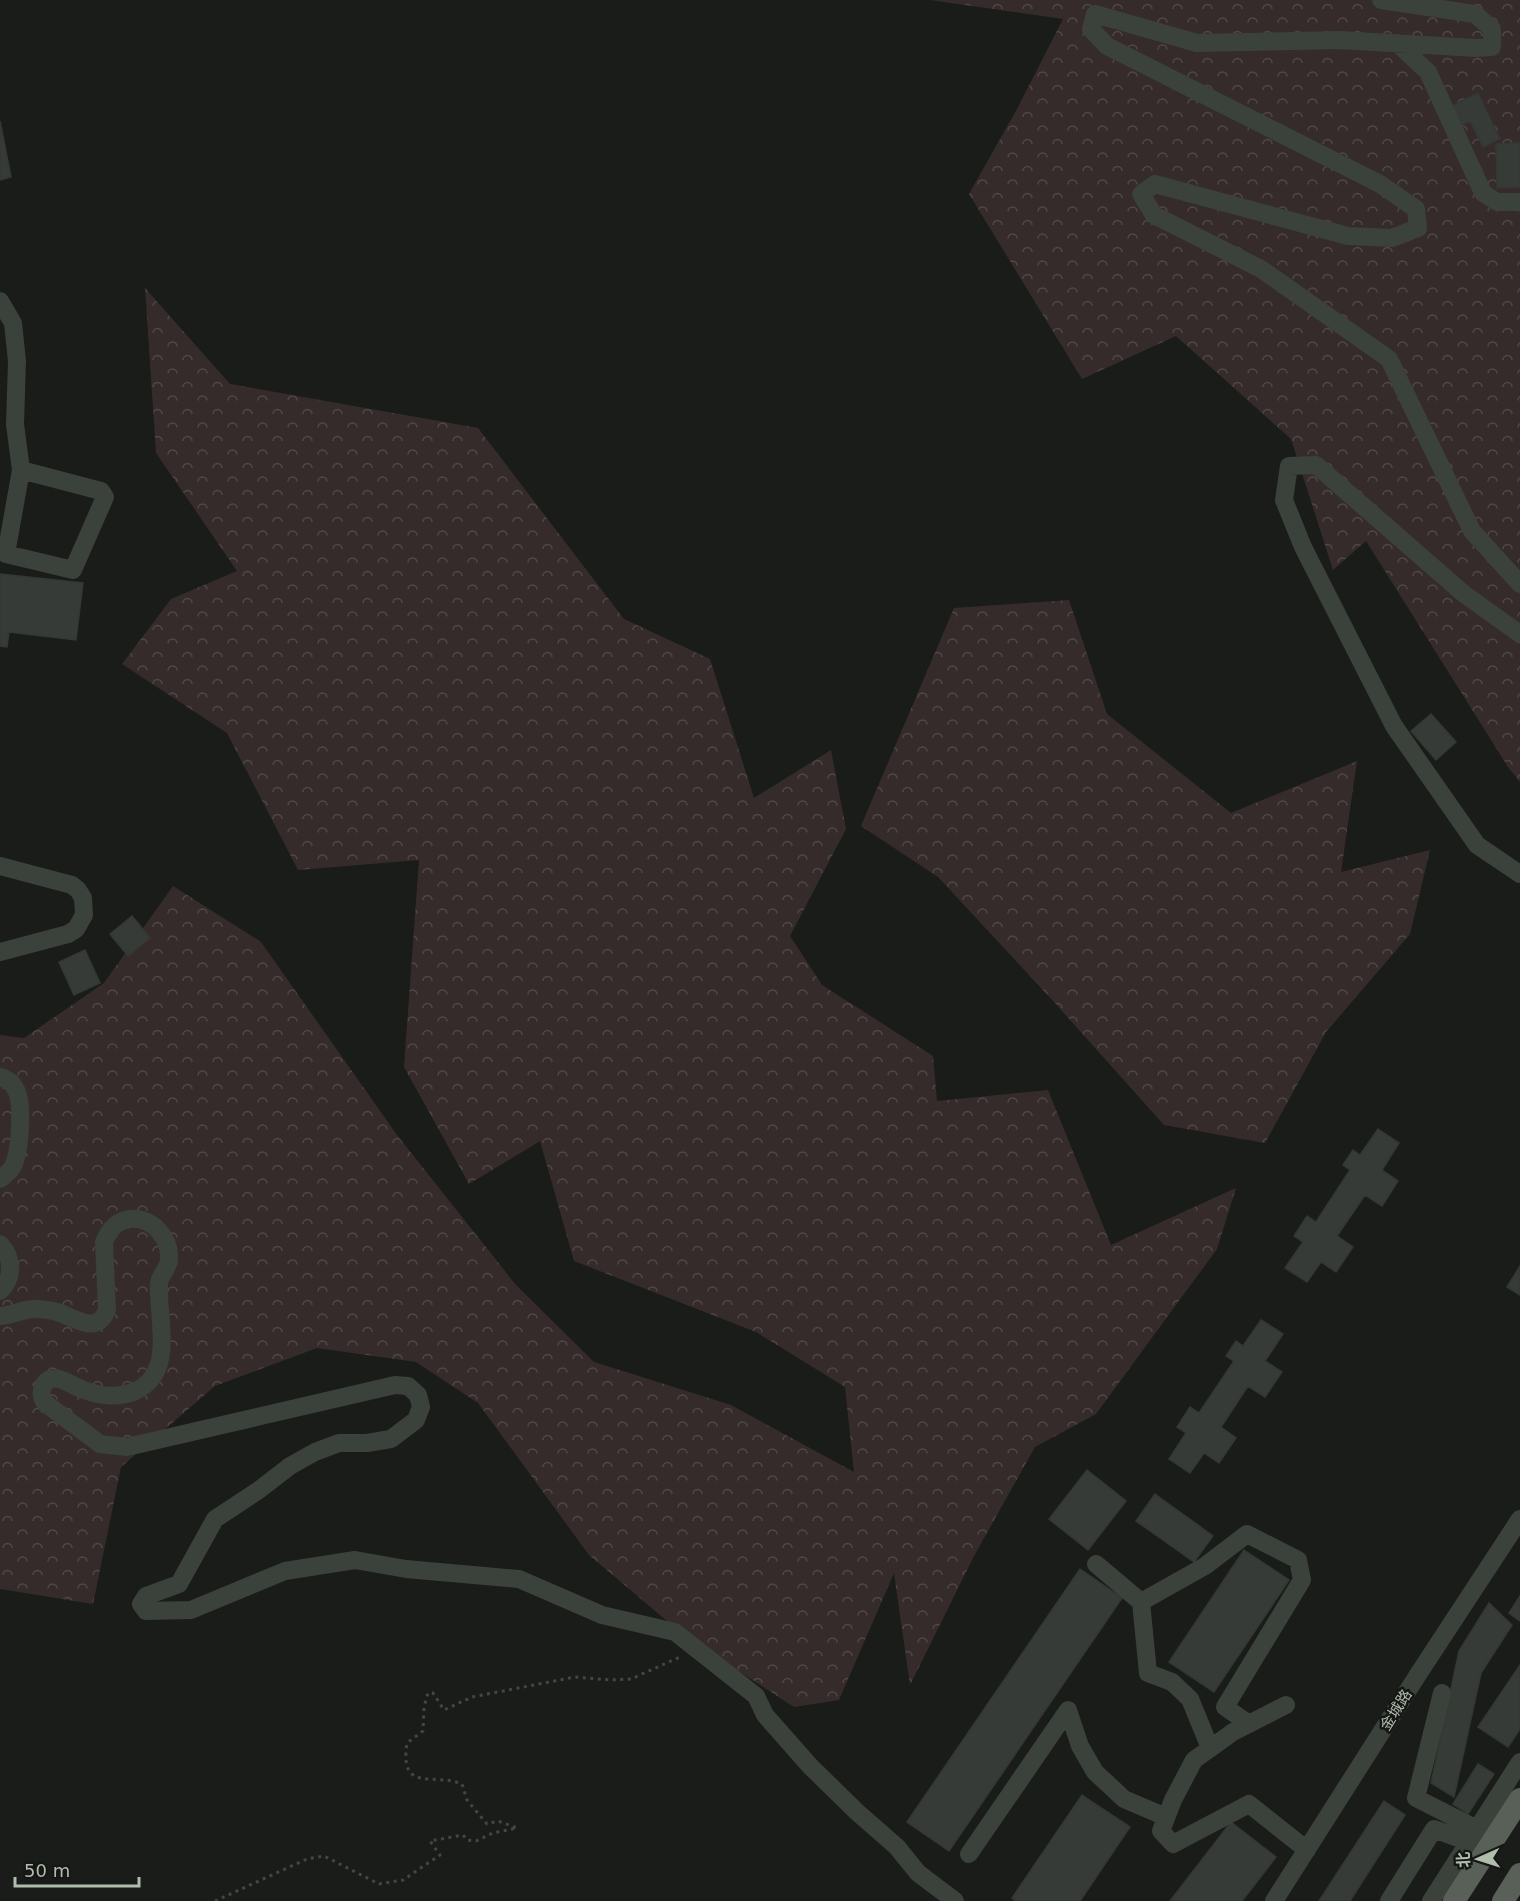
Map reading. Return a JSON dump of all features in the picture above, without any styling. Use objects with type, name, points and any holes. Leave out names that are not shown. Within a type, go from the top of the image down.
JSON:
[{"type":"main road","points":[[1454,1901],[1520,1799]]},
{"type":"main road","points":[[1503,1901],[1520,1874]]},
{"type":"street","points":[[1381,0],[1475,14],[1492,29],[1492,47],[1340,40],[1197,43],[1095,14],[1091,29],[1107,46],[1380,184],[1416,209],[1418,228],[1392,238],[1348,236],[1155,184],[1141,194],[1154,215],[1261,269],[1389,358],[1472,531],[1520,584]]},
{"type":"street","points":[[1398,43],[1428,72],[1483,193],[1497,202],[1520,202]]},
{"type":"street","points":[[0,301],[13,323],[18,361],[15,424],[21,470],[6,554],[73,570],[105,497],[101,491],[21,470]]},
{"type":"street","points":[[1520,634],[1464,594],[1316,465],[1289,466],[1284,500],[1303,547],[1394,726],[1477,845],[1520,874]]},
{"type":"street","points":[[0,866],[72,885],[83,898],[85,906],[81,922],[68,934],[0,952]]},
{"type":"street","points":[[0,1077],[12,1083],[17,1090],[20,1138],[13,1168],[0,1179]]},
{"type":"street","points":[[0,1316],[31,1309],[57,1312],[88,1324],[98,1322],[107,1310],[104,1242],[107,1234],[119,1222],[135,1219],[157,1228],[169,1248],[166,1271],[159,1281],[162,1352],[159,1366],[151,1379],[140,1389],[127,1395],[113,1396],[85,1391],[53,1378],[45,1382],[41,1390],[45,1402],[100,1444],[127,1447],[395,1385],[408,1386],[418,1395],[421,1407],[416,1420],[391,1439],[367,1443],[339,1443],[315,1452],[290,1466],[214,1519],[179,1584],[146,1596],[141,1604],[146,1611],[190,1610],[285,1571],[355,1560],[406,1569],[519,1579],[602,1615],[675,1632],[756,1696],[765,1715],[810,1766],[897,1847],[918,1873],[955,1901]]},
{"type":"street","points":[[0,1244],[8,1254],[10,1263],[7,1282],[0,1291]]},
{"type":"street","name":"金城路","points":[[1274,1901],[1520,1519]]},
{"type":"street","points":[[1141,1602],[1205,1566],[1247,1534],[1298,1560],[1302,1580],[1225,1707],[1249,1724]]},
{"type":"street","points":[[1096,1564],[1141,1602],[1148,1673],[1172,1682],[1190,1699],[1210,1748]]},
{"type":"street","points":[[1442,1693],[1416,1798],[1473,1836]]},
{"type":"street","points":[[1286,1705],[1233,1732],[1194,1760],[1173,1800],[1161,1831],[1173,1844],[1249,1804],[1307,1851]]},
{"type":"street","points":[[969,1854],[1068,1710],[1080,1746],[1095,1772],[1124,1799],[1166,1817]]},
{"type":"street","points":[[1431,1901],[1520,1762]]},
{"type":"street","points":[[1389,1901],[1434,1829],[1473,1836]]},
{"type":"path","points":[[215,1901],[307,1858],[324,1856],[379,1884],[404,1880],[440,1855],[429,1841],[463,1835],[467,1840],[476,1841],[493,1833],[517,1828],[498,1821],[487,1824],[467,1800],[462,1784],[454,1780],[421,1780],[411,1774],[404,1759],[407,1743],[423,1731],[424,1707],[428,1693],[433,1693],[444,1710],[472,1697],[575,1677],[631,1679],[680,1657]]},
{"type":"green space","points":[[930,0],[1520,0],[1520,782],[1508,767],[1366,541],[1333,570],[1291,439],[1176,336],[1082,379],[969,194],[1017,109],[1063,19]]},
{"type":"green space","points":[[145,288],[230,384],[478,428],[624,619],[710,659],[754,798],[831,750],[846,829],[790,936],[822,985],[933,1056],[937,1101],[1048,1090],[1111,1245],[1236,1188],[1217,1249],[1096,1414],[1035,1447],[974,1556],[910,1685],[894,1573],[839,1700],[794,1707],[686,1637],[589,1555],[478,1403],[416,1362],[317,1348],[215,1386],[121,1467],[93,1604],[0,1589],[0,1035],[24,1038],[104,983],[173,886],[261,942],[397,1135],[516,1285],[594,1362],[731,1405],[854,1472],[845,1387],[756,1332],[574,1261],[540,1141],[469,1184],[404,1067],[419,860],[298,870],[227,733],[122,664],[171,599],[237,571],[156,453]]},
{"type":"green space","points":[[1069,600],[1107,714],[1231,813],[1357,761],[1341,872],[1430,850],[1410,934],[1326,1032],[1265,1143],[1164,1125],[938,877],[861,826],[954,608]]},
{"type":"building","points":[[1478,93],[1500,139],[1483,147],[1470,121],[1462,125],[1452,106]]},
{"type":"building","points":[[0,121],[11,177],[0,180]]},
{"type":"building","points":[[1520,143],[1520,187],[1497,188],[1496,144]]},
{"type":"building","points":[[0,574],[83,583],[76,640],[9,632],[7,647],[0,646]]},
{"type":"building","points":[[1431,714],[1456,742],[1436,760],[1411,731]]},
{"type":"building","points":[[132,916],[150,938],[128,956],[110,934]]},
{"type":"building","points":[[85,950],[100,983],[74,995],[59,962]]},
{"type":"building","points":[[1378,1129],[1399,1143],[1382,1170],[1398,1181],[1382,1206],[1365,1195],[1337,1236],[1353,1247],[1336,1272],[1321,1262],[1307,1282],[1285,1268],[1303,1242],[1294,1236],[1307,1216],[1316,1222],[1350,1170],[1343,1165],[1353,1150],[1360,1155]]},
{"type":"building","points":[[1520,1266],[1520,1295],[1507,1287]]},
{"type":"building","points":[[1261,1320],[1283,1334],[1265,1361],[1282,1372],[1265,1397],[1248,1386],[1221,1427],[1236,1438],[1219,1463],[1204,1453],[1190,1473],[1169,1459],[1186,1433],[1177,1427],[1190,1407],[1199,1413],[1234,1361],[1226,1356],[1236,1341],[1243,1346]]},
{"type":"building","points":[[1087,1470],[1126,1501],[1088,1550],[1049,1519]]},
{"type":"building","points":[[1155,1494],[1213,1536],[1194,1562],[1136,1521]]},
{"type":"building","points":[[1244,1550],[1289,1580],[1214,1692],[1169,1662]]},
{"type":"building","points":[[1080,1569],[1122,1598],[949,1851],[907,1822]]},
{"type":"building","points":[[1520,1596],[1520,1621],[1509,1613]]},
{"type":"building","points":[[1489,1603],[1512,1625],[1481,1673],[1454,1797],[1431,1783],[1459,1651]]},
{"type":"building","points":[[1520,1665],[1520,1729],[1508,1747],[1478,1727]]},
{"type":"building","points":[[1478,1764],[1494,1774],[1468,1814],[1453,1804]]},
{"type":"building","points":[[1082,1795],[1130,1827],[1080,1901],[1016,1901],[1012,1898]]},
{"type":"building","points":[[1384,1801],[1405,1815],[1350,1901],[1319,1901]]},
{"type":"building","points":[[1231,1822],[1276,1857],[1242,1901],[1170,1901]]}]
